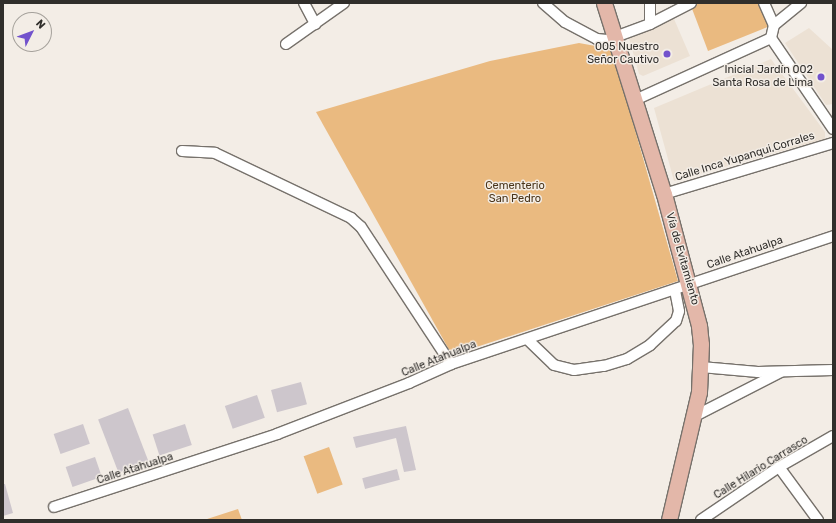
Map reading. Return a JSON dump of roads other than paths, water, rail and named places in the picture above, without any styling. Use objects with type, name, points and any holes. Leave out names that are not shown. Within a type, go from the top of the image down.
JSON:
[{"type":"main road","name":"Vía de Evitamiento","points":[[604,3],[616,37],[634,100],[664,194],[682,288],[699,326],[701,367],[693,417],[669,520]]},
{"type":"street","points":[[304,3],[315,24]]},
{"type":"street","points":[[286,44],[344,3]]},
{"type":"street","points":[[543,3],[565,22],[586,34],[607,40],[650,24],[691,3]]},
{"type":"street","points":[[650,3],[650,24]]},
{"type":"street","points":[[764,3],[774,25],[771,38],[833,129]]},
{"type":"street","points":[[774,25],[801,3]]},
{"type":"street","points":[[634,100],[771,38]]},
{"type":"street","name":"Calle Inca Yupanqui,Corrales","points":[[664,194],[833,143]]},
{"type":"street","points":[[182,151],[214,153],[351,218],[361,227],[451,364]]},
{"type":"street","name":"Calle Atahualpa","points":[[54,507],[277,434],[409,383],[451,364],[682,288],[833,236]]},
{"type":"street","points":[[527,339],[554,365],[574,370],[604,366],[627,359],[650,345],[676,321],[682,288]]},
{"type":"street","points":[[701,367],[782,371],[833,370]]},
{"type":"street","points":[[693,417],[782,371]]},
{"type":"street","name":"Calle Hilario Carrasco","points":[[701,520],[779,467],[833,436]]},
{"type":"street","points":[[821,444],[833,440]]},
{"type":"street","points":[[779,467],[818,520]]},
{"type":"place","name":"005 Nuestro Señor Cautivo","points":[[667,54]]},
{"type":"place","name":"Inicial Jardín 002 Santa Rosa de Lima","points":[[821,77]]},
{"type":"park label","name":"Cementerio San Pedro","points":[[515,193]]}]
